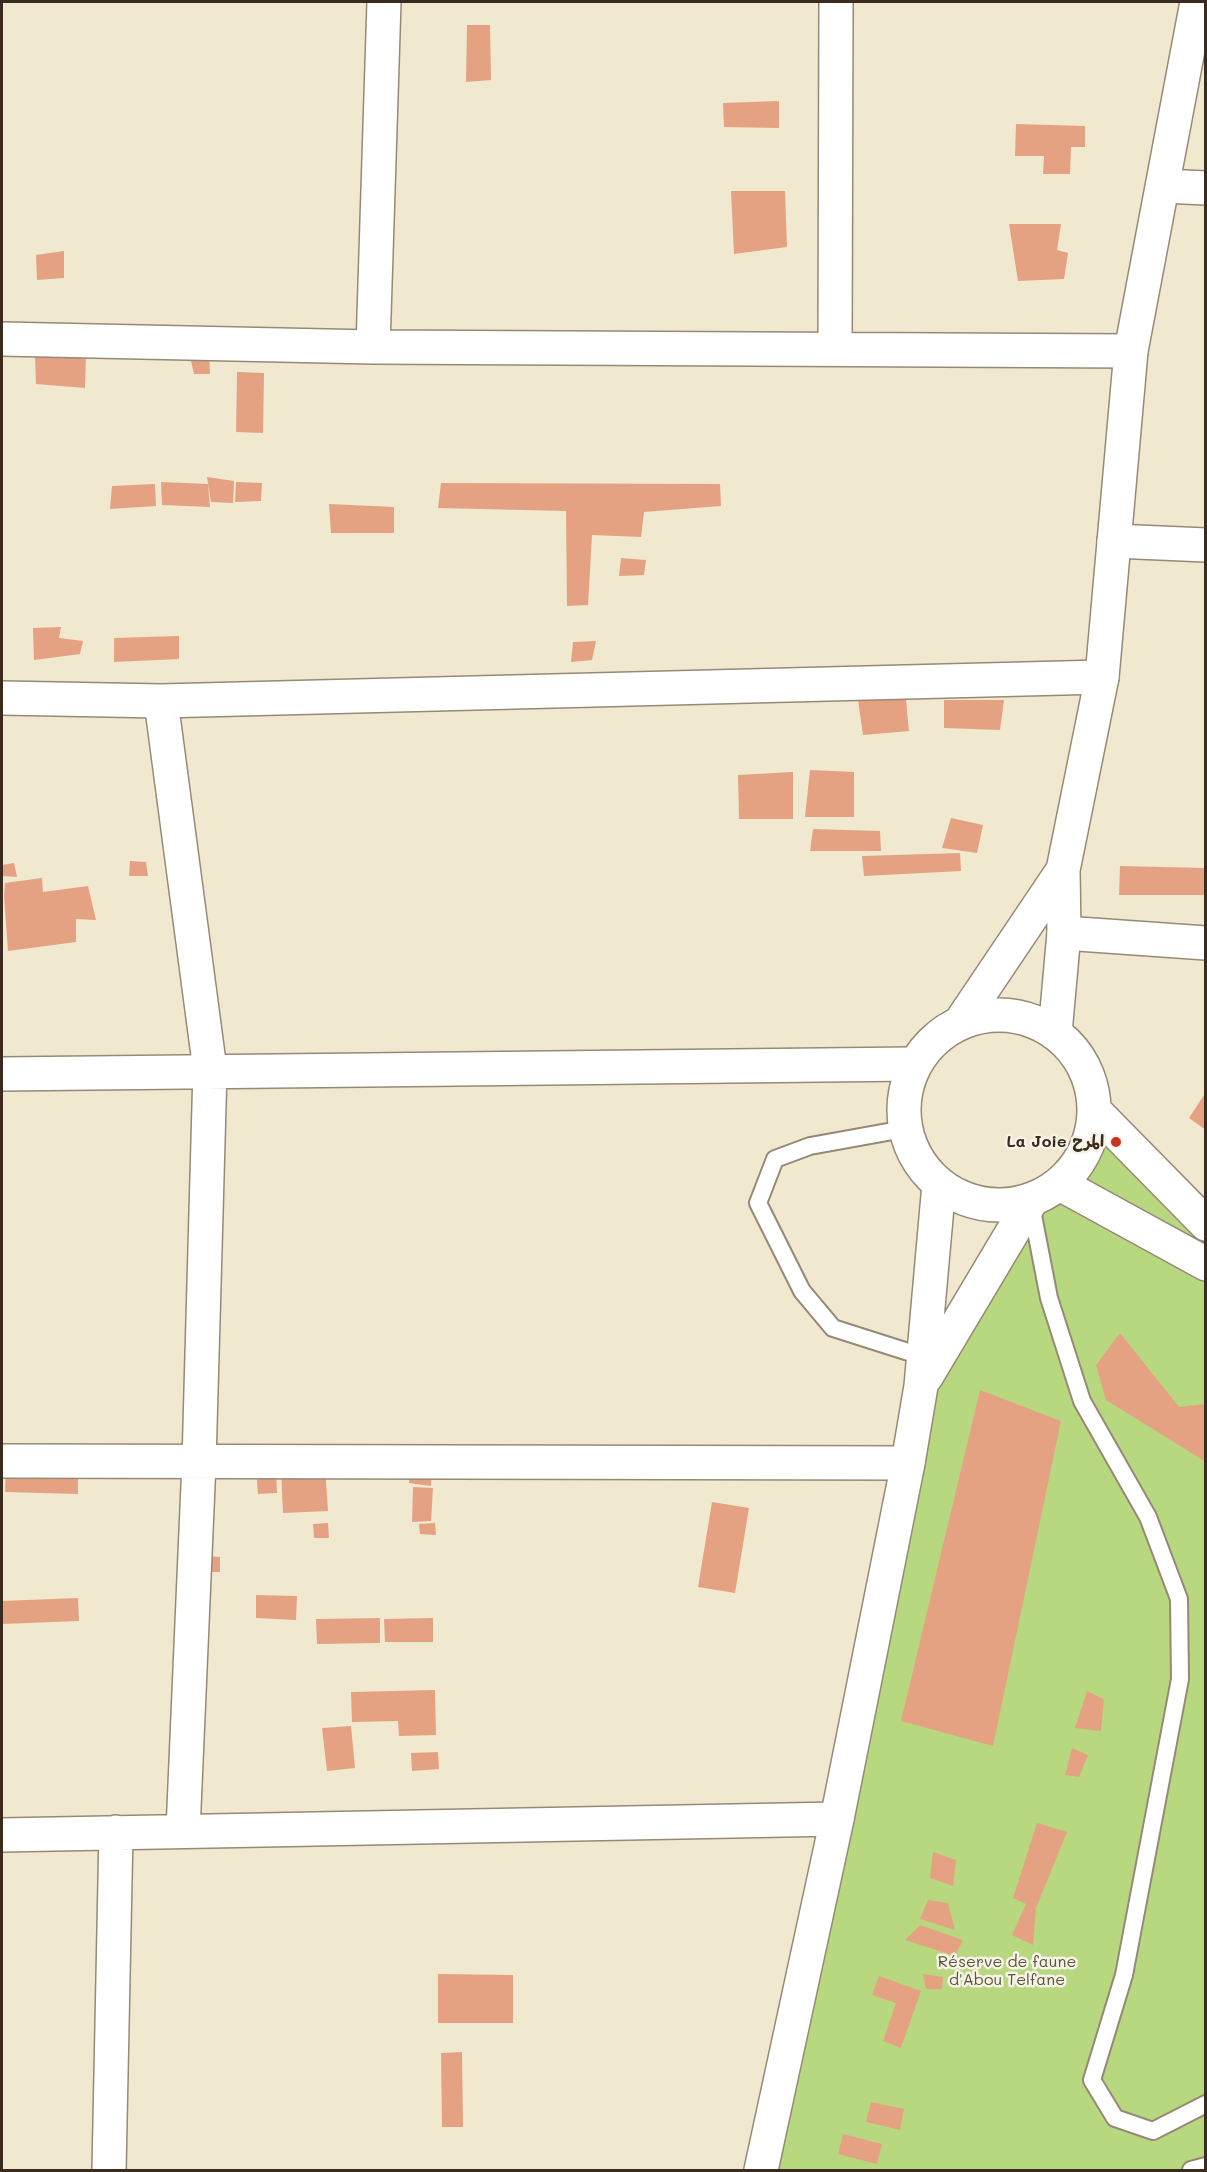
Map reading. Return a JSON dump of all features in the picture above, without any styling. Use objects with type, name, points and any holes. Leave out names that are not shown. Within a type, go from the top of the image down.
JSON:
[{"type":"main road","points":[[373,347],[384,2]]},
{"type":"main road","points":[[835,349],[836,2]]},
{"type":"main road","points":[[1055,1033],[1064,933],[1063,870],[1102,677],[1131,351],[1197,2]]},
{"type":"main road","points":[[1163,186],[1206,188]]},
{"type":"main road","points":[[2,339],[373,347],[1131,351]]},
{"type":"main road","points":[[1114,541],[1206,545]]},
{"type":"main road","points":[[2,698],[161,701],[1102,677]]},
{"type":"main road","points":[[161,701],[210,1070],[199,1461],[183,1831]]},
{"type":"main road","points":[[962,1020],[1063,870]]},
{"type":"main road","points":[[1064,933],[1206,943]]},
{"type":"main road","points":[[994,1014],[1026,1018],[1055,1033],[1077,1054],[1090,1081],[1095,1112],[1091,1139],[1078,1164],[1060,1184],[1031,1201],[1007,1204],[967,1200],[939,1185],[916,1160],[904,1129],[903,1095],[914,1064],[934,1038],[962,1020],[994,1014]]},
{"type":"main road","points":[[2,1074],[914,1064]]},
{"type":"main road","points":[[1095,1112],[1206,1224]]},
{"type":"main road","points":[[1060,1184],[1206,1264]]},
{"type":"main road","points":[[761,2170],[837,1819],[908,1463],[922,1372],[939,1185]]},
{"type":"main road","points":[[922,1372],[1031,1201]]},
{"type":"main road","points":[[2,1461],[908,1463]]},
{"type":"main road","points":[[2,1834],[837,1819]]},
{"type":"main road","points":[[109,2170],[116,1832]]},
{"type":"lane","points":[[904,1129],[810,1146],[775,1159],[758,1203],[802,1292],[833,1328],[922,1372]]},
{"type":"lane","points":[[1031,1201],[1049,1298],[1082,1401],[1148,1517],[1179,1599],[1180,1679],[1124,1975],[1092,2080],[1115,2118],[1152,2131],[1206,2104]]},
{"type":"lane","points":[[1191,2170],[1206,2166]]},
{"type":"green space","name":"Réserve de faune d'Abou Telfane","points":[[1095,1111],[1205,1224],[1205,2170],[761,2170],[921,1386],[1031,1201],[1058,1184],[1076,1166],[1083,1155]]},
{"type":"building","points":[[467,25],[490,25],[491,80],[466,82]]},
{"type":"building","points":[[779,101],[779,128],[724,127],[723,103]]},
{"type":"building","points":[[1016,124],[1085,126],[1085,147],[1071,147],[1070,174],[1043,174],[1044,156],[1015,156]]},
{"type":"building","points":[[731,191],[785,191],[787,247],[734,254]]},
{"type":"building","points":[[1009,224],[1061,224],[1057,250],[1068,253],[1064,279],[1018,281]]},
{"type":"building","points":[[64,251],[64,278],[37,280],[36,255]]},
{"type":"building","points":[[86,351],[85,388],[36,384],[35,354]]},
{"type":"building","points":[[209,351],[210,374],[194,374],[189,352]]},
{"type":"building","points":[[237,372],[264,373],[263,433],[236,432]]},
{"type":"building","points":[[207,477],[234,481],[233,503],[211,502]]},
{"type":"building","points":[[161,482],[208,484],[210,507],[162,505]]},
{"type":"building","points":[[236,482],[262,483],[261,501],[235,502]]},
{"type":"building","points":[[441,483],[720,484],[721,506],[644,512],[641,537],[592,535],[588,605],[567,606],[566,511],[438,508]]},
{"type":"building","points":[[155,484],[156,506],[110,509],[112,486]]},
{"type":"building","points":[[329,504],[394,507],[394,533],[331,533]]},
{"type":"building","points":[[621,558],[646,560],[644,575],[619,576]]},
{"type":"building","points":[[61,627],[59,638],[83,641],[80,654],[34,660],[33,628]]},
{"type":"building","points":[[179,636],[179,659],[114,662],[114,638]]},
{"type":"building","points":[[596,641],[592,660],[571,662],[573,642]]},
{"type":"building","points":[[858,700],[906,700],[909,731],[863,735]]},
{"type":"building","points":[[944,700],[1004,700],[1000,730],[944,728]]},
{"type":"building","points":[[810,770],[854,772],[854,817],[805,817]]},
{"type":"building","points":[[793,772],[793,819],[739,819],[738,775]]},
{"type":"building","points":[[951,818],[983,825],[977,853],[942,848]]},
{"type":"building","points":[[813,829],[880,831],[881,851],[810,851]]},
{"type":"building","points":[[960,853],[961,871],[864,876],[862,856]]},
{"type":"building","points":[[130,861],[146,862],[148,876],[129,876]]},
{"type":"building","points":[[14,863],[17,877],[2,876],[2,865]]},
{"type":"building","points":[[1120,866],[1206,868],[1206,895],[1119,895]]},
{"type":"building","points":[[42,878],[43,892],[88,886],[96,920],[76,919],[76,942],[8,951],[5,883]]},
{"type":"building","points":[[1206,1092],[1206,1130],[1189,1118]]},
{"type":"building","points":[[1120,1333],[1179,1407],[1206,1404],[1206,1462],[1106,1400],[1096,1365]]},
{"type":"building","points":[[980,1390],[1061,1421],[993,1746],[901,1721]]},
{"type":"building","points":[[411,1465],[432,1465],[431,1486],[409,1483]]},
{"type":"building","points":[[6,1467],[78,1469],[78,1494],[5,1492]]},
{"type":"building","points":[[325,1467],[328,1511],[283,1513],[281,1469]]},
{"type":"building","points":[[276,1468],[277,1493],[258,1494],[256,1469]]},
{"type":"building","points":[[413,1487],[433,1488],[431,1521],[412,1522]]},
{"type":"building","points":[[712,1502],[749,1508],[735,1593],[698,1587]]},
{"type":"building","points":[[328,1523],[329,1538],[314,1538],[313,1524]]},
{"type":"building","points":[[435,1523],[436,1535],[420,1534],[419,1524]]},
{"type":"building","points":[[206,1556],[220,1557],[220,1572],[205,1572]]},
{"type":"building","points":[[256,1595],[297,1596],[296,1620],[256,1618]]},
{"type":"building","points":[[78,1598],[79,1621],[2,1624],[2,1601]]},
{"type":"building","points":[[380,1618],[380,1643],[317,1644],[316,1619]]},
{"type":"building","points":[[433,1618],[433,1642],[385,1642],[384,1619]]},
{"type":"building","points":[[435,1690],[436,1735],[399,1736],[398,1721],[352,1722],[351,1692]]},
{"type":"building","points":[[1087,1691],[1104,1699],[1101,1731],[1075,1728]]},
{"type":"building","points":[[351,1726],[355,1768],[327,1771],[322,1728]]},
{"type":"building","points":[[1072,1748],[1088,1755],[1079,1777],[1065,1775]]},
{"type":"building","points":[[438,1752],[439,1769],[412,1771],[411,1753]]},
{"type":"building","points":[[1037,1823],[1067,1832],[1036,1908],[1033,1945],[1012,1935],[1026,1904],[1013,1898]]},
{"type":"building","points":[[933,1852],[956,1860],[953,1886],[930,1878]]},
{"type":"building","points":[[928,1900],[948,1903],[955,1930],[920,1919]]},
{"type":"building","points":[[920,1925],[963,1940],[955,1956],[905,1940]]},
{"type":"building","points":[[438,1974],[513,1975],[513,2023],[438,2023]]},
{"type":"building","points":[[923,1974],[943,1977],[942,1989],[926,1989]]},
{"type":"building","points":[[879,1976],[921,1991],[901,2048],[883,2041],[896,2003],[872,1995]]},
{"type":"building","points":[[462,2052],[463,2127],[442,2127],[441,2053]]},
{"type":"building","points":[[871,2102],[904,2109],[900,2130],[866,2122]]},
{"type":"building","points":[[843,2134],[882,2144],[877,2164],[838,2154]]},
{"type":"place","name":"La Joie المرح","points":[[1116,1142]]}]
